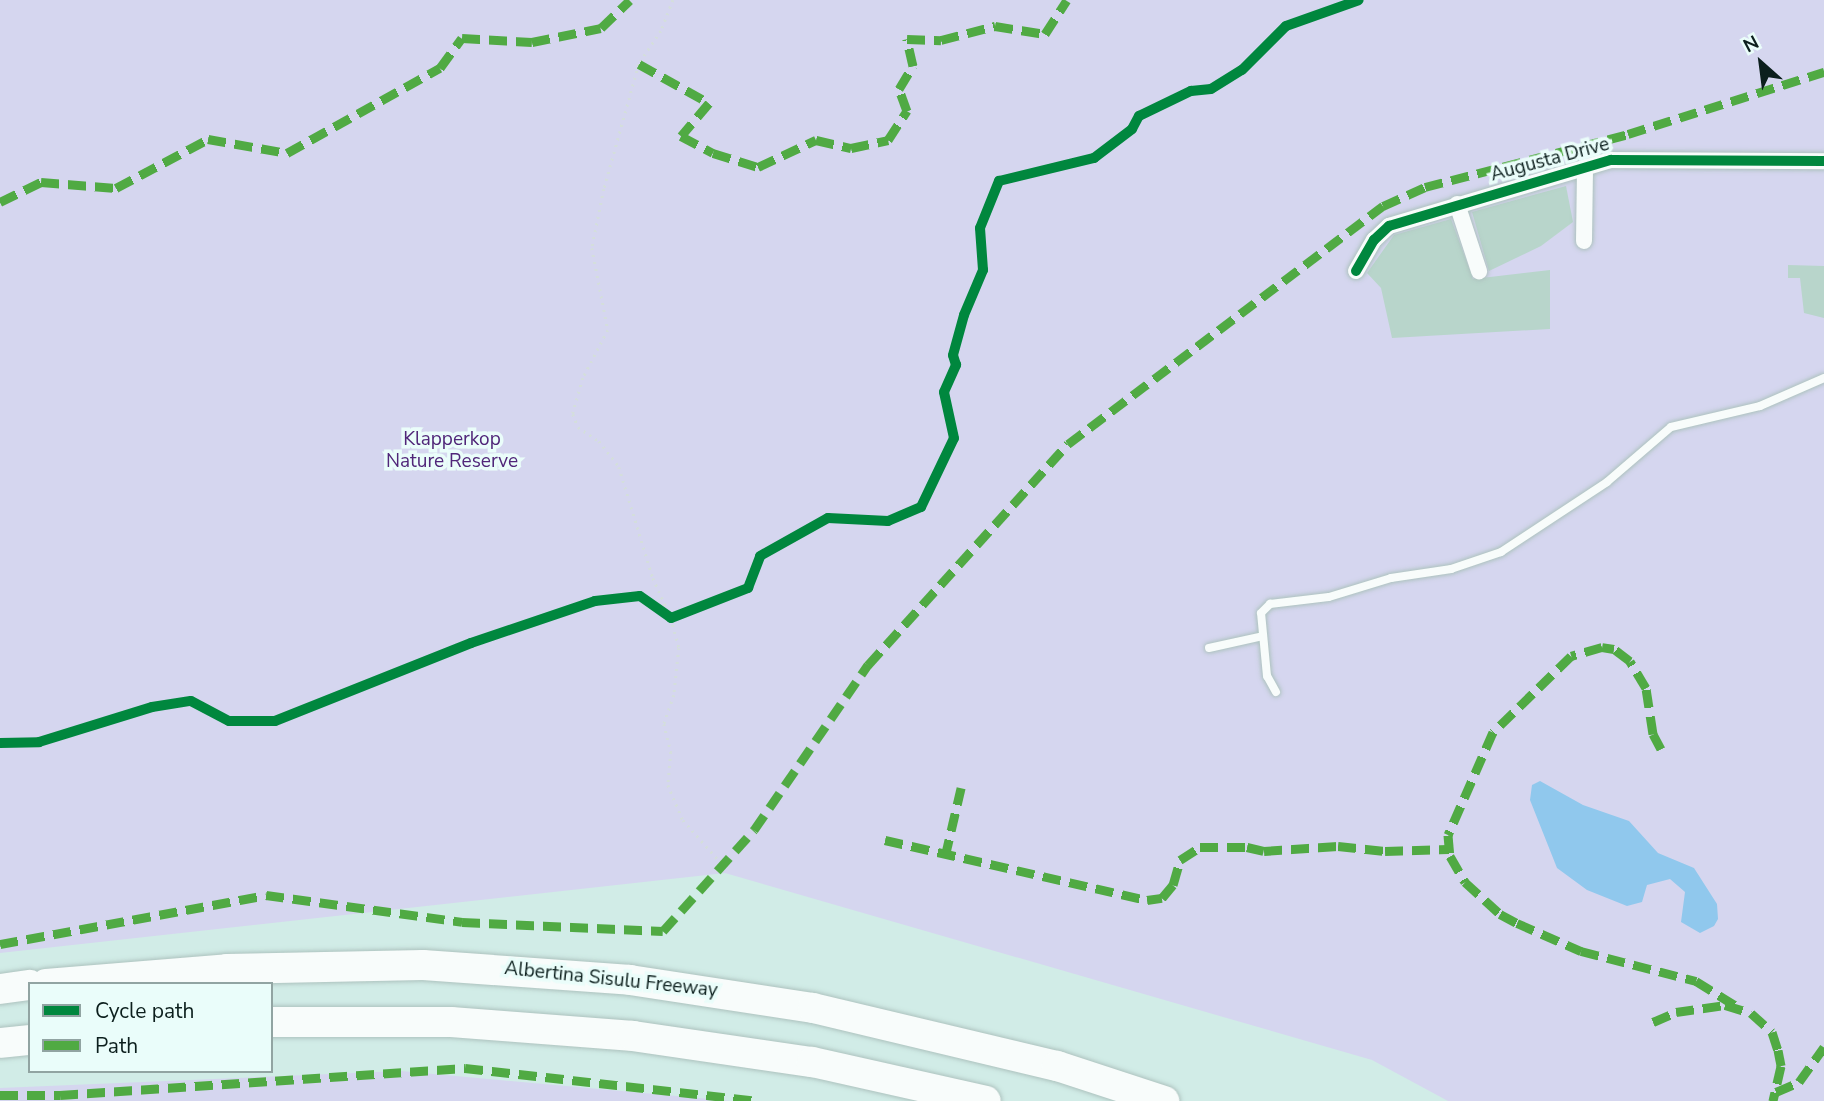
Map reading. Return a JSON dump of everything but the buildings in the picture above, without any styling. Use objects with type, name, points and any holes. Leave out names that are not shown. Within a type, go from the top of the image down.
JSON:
[{"type":"highway","name":"Albertina Sisulu Freeway","points":[[70,982],[227,969],[423,965],[630,979],[813,1008],[1057,1066],[1164,1101]]},
{"type":"highway","points":[[0,989],[28,985]]},
{"type":"highway","points":[[273,1022],[451,1023],[633,1036],[812,1062],[986,1101]]},
{"type":"highway","points":[[0,1043],[28,1040]]},
{"type":"street","name":"Augusta Drive","points":[[1356,271],[1374,240],[1389,226],[1585,167],[1643,157],[1824,162]]},
{"type":"street","points":[[1584,241],[1585,167]]},
{"type":"street","points":[[1457,204],[1479,271]]},
{"type":"lane","points":[[1276,692],[1267,676],[1261,612],[1270,604],[1323,598],[1391,578],[1451,569],[1501,552],[1607,482],[1671,427],[1760,406],[1824,378]]},
{"type":"lane","points":[[1209,648],[1264,636]]},
{"type":"path","points":[[673,0],[661,31],[639,64],[604,189],[592,248],[608,330],[583,378],[573,414],[578,427],[599,441],[619,467],[653,578],[671,618],[680,648],[674,695],[664,724],[671,752],[668,785],[683,820],[723,865]]},
{"type":"path","points":[[651,604],[671,618]]},
{"type":"path","points":[[671,618],[684,614]]},
{"type":"green space","name":"Klapperkop Nature Reserve","points":[[0,0],[1824,0],[1824,1101],[1448,1101],[1372,1060],[725,873],[0,953]]},
{"type":"green space","points":[[401,1071],[732,1101],[0,1101],[0,1088]]},
{"type":"water","points":[[1540,781],[1583,805],[1629,821],[1658,853],[1694,868],[1717,904],[1718,919],[1714,926],[1700,933],[1681,922],[1685,892],[1670,879],[1647,885],[1642,902],[1627,906],[1587,890],[1557,868],[1530,800],[1532,785]]},
{"type":"marked path","points":[[0,202],[41,182],[116,188],[208,139],[287,153],[440,68],[462,38],[532,42],[601,28],[630,0]]},
{"type":"marked path","points":[[639,64],[709,103],[681,136],[713,153],[758,167],[816,140],[851,148],[888,140],[907,111],[899,89],[913,66],[907,39],[941,40],[995,26],[1045,34],[1067,0]]},
{"type":"marked path","points":[[0,944],[266,895],[462,922],[663,931],[754,830],[868,665],[1068,444],[1383,206],[1425,187],[1628,134],[1824,72]]},
{"type":"marked path","points":[[1661,749],[1653,734],[1646,688],[1630,661],[1614,649],[1602,647],[1571,656],[1493,732],[1448,835],[1450,856],[1465,882],[1500,914],[1517,923],[1581,951],[1696,981],[1738,1007]]},
{"type":"marked path","points":[[945,857],[961,788]]},
{"type":"marked path","points":[[885,840],[1147,900],[1162,898],[1173,885],[1180,860],[1200,847],[1247,847],[1264,851],[1338,846],[1385,851],[1448,849]]},
{"type":"marked path","points":[[1653,1022],[1676,1012],[1725,1005],[1751,1013],[1772,1032],[1778,1050],[1781,1066],[1773,1101]]},
{"type":"marked path","points":[[1776,1092],[1799,1082],[1824,1047]]},
{"type":"marked path","points":[[0,1095],[60,1095],[465,1068],[758,1101]]},
{"type":"cycle path","points":[[0,743],[39,742],[152,707],[191,701],[229,721],[275,721],[471,643],[595,601],[640,596],[671,618],[748,588],[760,556],[828,518],[888,521],[921,507],[954,438],[944,392],[956,365],[953,355],[964,315],[983,270],[980,228],[999,181],[1094,158],[1132,129],[1139,116],[1191,91],[1211,89],[1242,70],[1286,26],[1359,0]]},
{"type":"cycle path","points":[[1356,271],[1374,240],[1389,226],[1611,160],[1824,161]]}]
